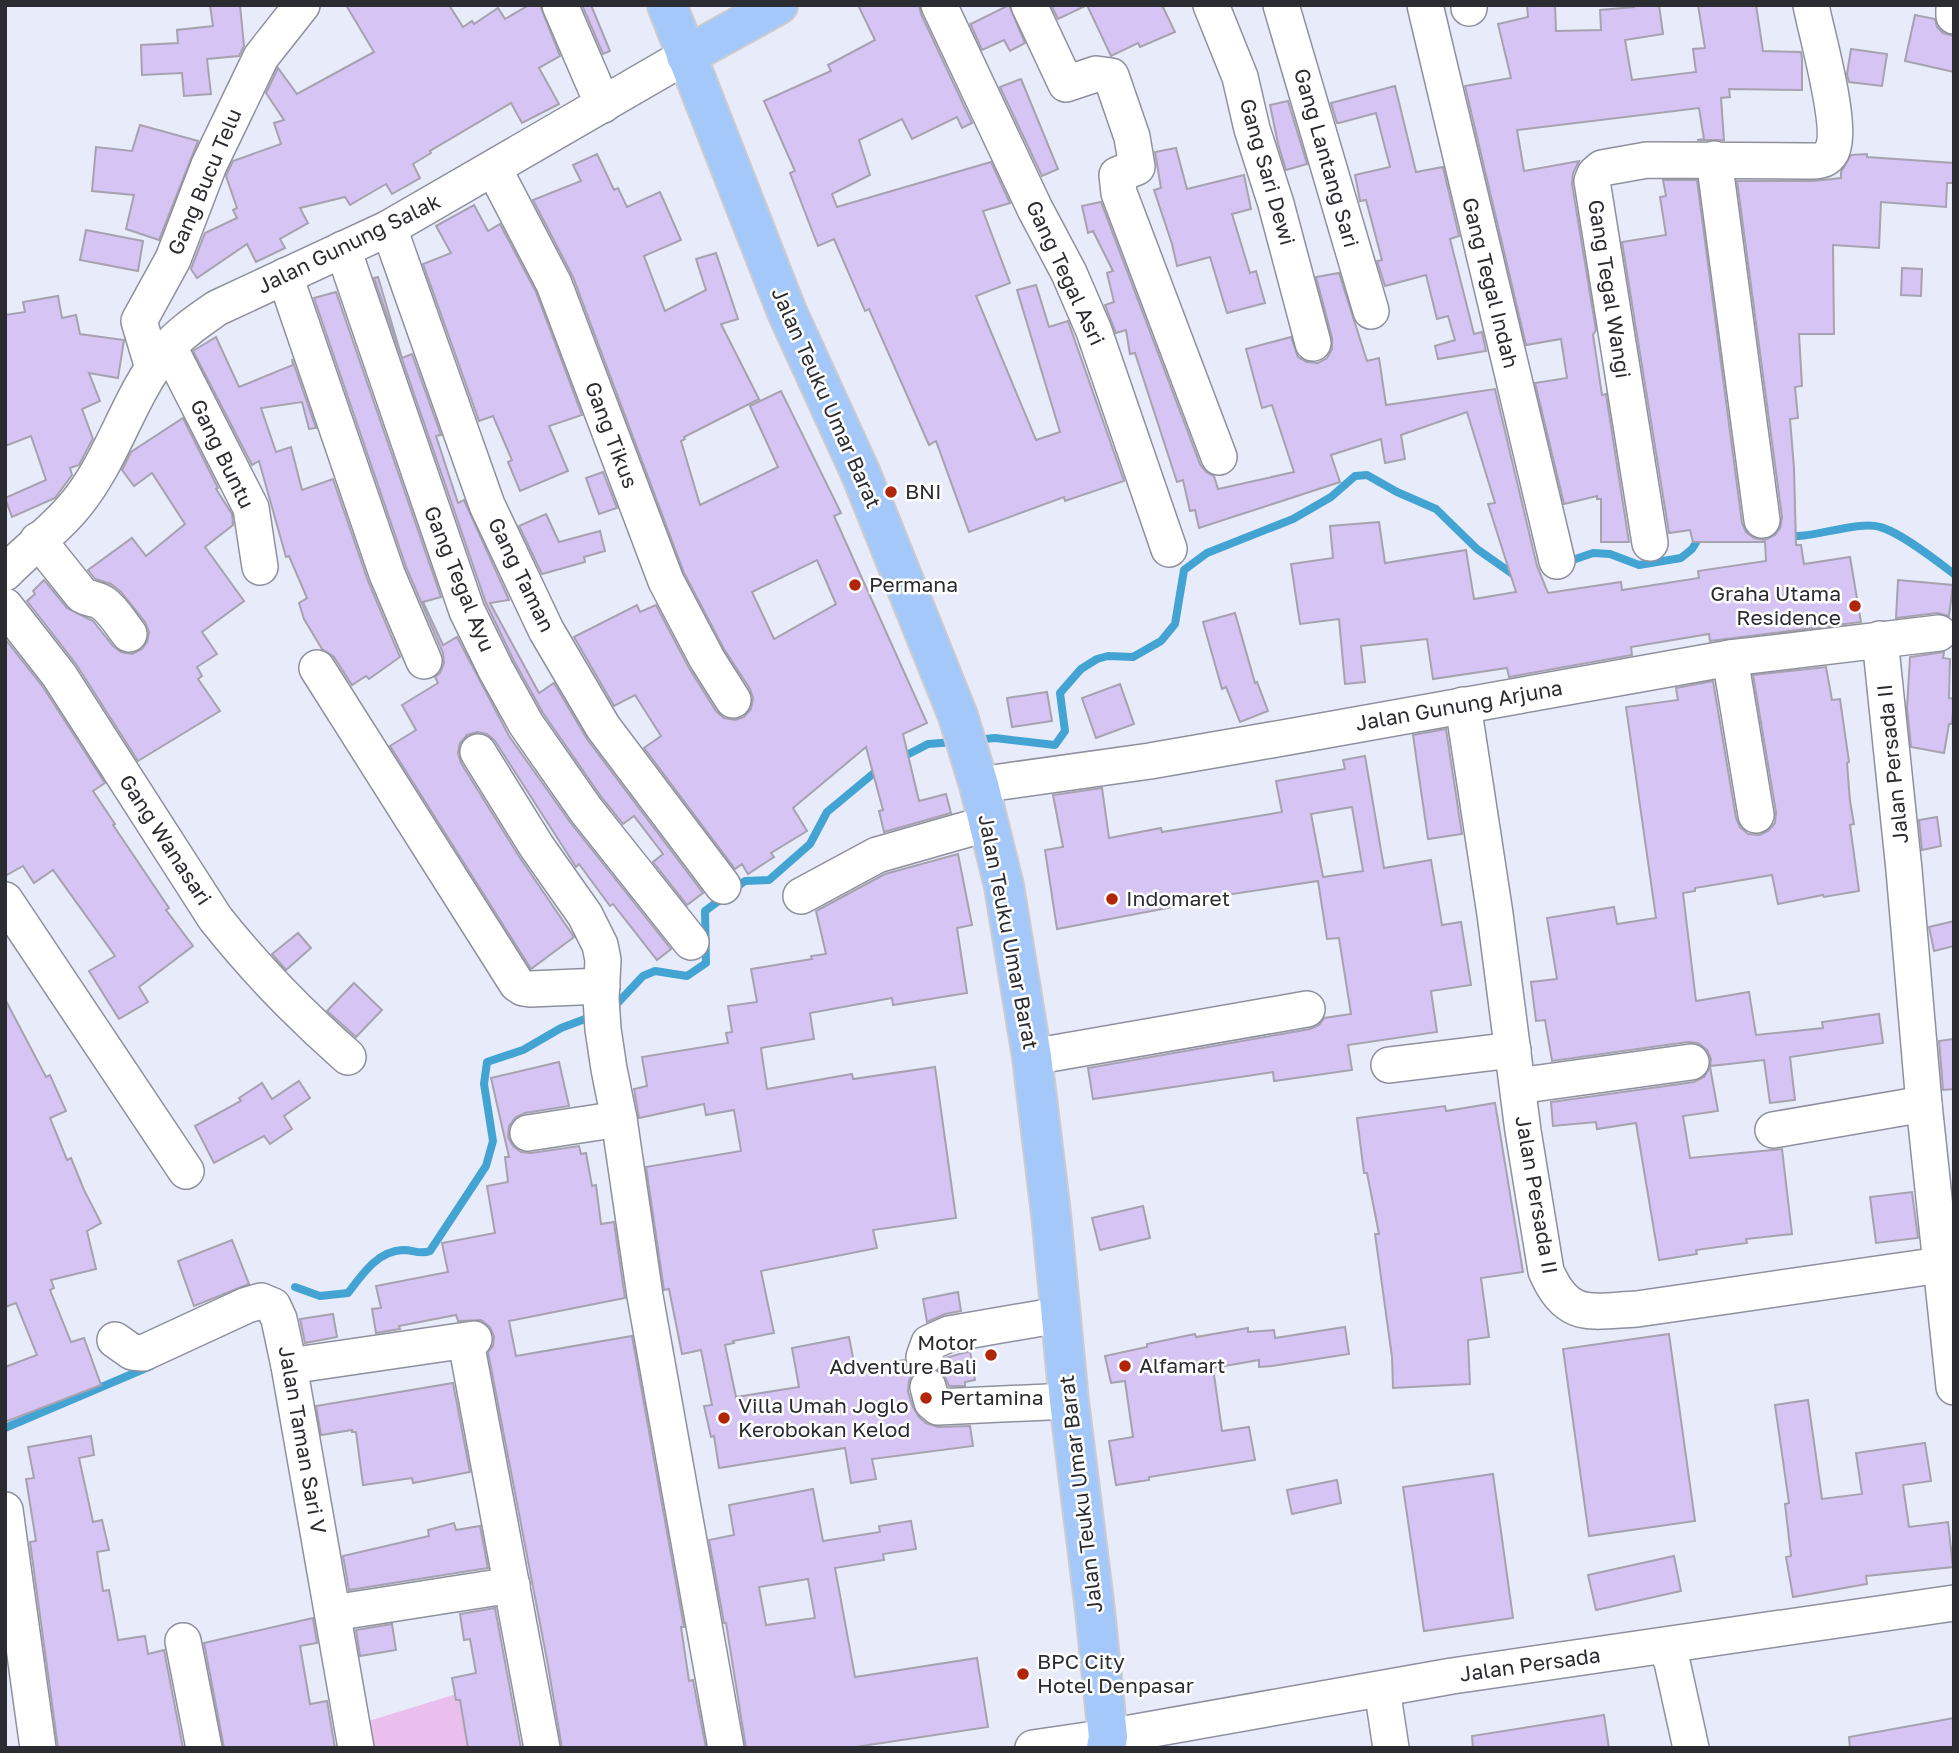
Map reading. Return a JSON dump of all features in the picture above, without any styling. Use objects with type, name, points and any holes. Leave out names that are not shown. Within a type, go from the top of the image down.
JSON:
[{"type":"main road","name":"Jalan Teuku Umar Barat","points":[[667,5],[787,312],[861,474],[958,716],[989,823],[1004,886],[1032,1056],[1051,1214],[1059,1315],[1095,1610],[1107,1743]]},
{"type":"main road","name":"Jalan Gunung Salak","points":[[685,56],[778,5]]},
{"type":"street","name":"Gang Bucu Telu","points":[[161,357],[139,321],[173,259],[209,165],[261,57],[302,5]]},
{"type":"street","points":[[561,5],[603,105]]},
{"type":"street","name":"Gang Tegal Asri","points":[[939,5],[1035,209],[1069,273],[1094,331],[1169,550]]},
{"type":"street","points":[[1028,5],[1066,83],[1096,74],[1111,76],[1132,137],[1137,167],[1117,175],[1119,193],[1219,457]]},
{"type":"street","name":"Gang Sari Dewi","points":[[1212,5],[1240,77],[1252,129],[1280,217],[1313,343]]},
{"type":"street","name":"Gang Lantang Sari","points":[[1281,5],[1371,311]]},
{"type":"street","name":"Gang Tegal Indah","points":[[1425,5],[1557,561]]},
{"type":"street","name":"Gang Tegal Wangi","points":[[1650,543],[1592,181],[1602,168],[1647,160],[1822,160],[1835,144],[1831,91],[1811,5]]},
{"type":"street","points":[[1954,9],[1954,16]]},
{"type":"street","name":"Jalan Gunung Salak","points":[[16,555],[72,510],[161,357],[217,308],[389,228],[685,56]]},
{"type":"street","points":[[1714,159],[1762,520]]},
{"type":"street","name":"Gang Tikus","points":[[494,169],[554,284],[666,581],[707,659],[733,700]]},
{"type":"street","name":"Gang Taman","points":[[389,228],[487,505],[546,630],[603,727],[723,886]]},
{"type":"street","name":"Gang Tegal Ayu","points":[[342,249],[467,611],[496,670],[526,723],[586,810],[691,942]]},
{"type":"street","points":[[285,275],[387,573],[424,662]]},
{"type":"street","name":"Gang Buntu","points":[[161,357],[251,508],[260,567]]},
{"type":"street","points":[[16,555],[90,600],[100,601],[110,609],[129,634]]},
{"type":"street","name":"Gang Wanasari","points":[[5,606],[58,675],[215,918],[294,1009],[348,1057]]},
{"type":"street","name":"Jalan Gunung Arjuna","points":[[977,778],[1150,761],[1730,658],[1939,633]]},
{"type":"street","name":"Jalan Persada II","points":[[1880,639],[1904,870],[1924,1104],[1948,1264],[1954,1387]]},
{"type":"street","points":[[1730,658],[1756,815]]},
{"type":"street","points":[[317,668],[517,984],[523,988],[602,1005]]},
{"type":"street","name":"Jalan Persada II","points":[[1463,705],[1523,1132],[1546,1271],[1555,1291],[1566,1302],[1589,1311],[1637,1309],[1948,1264]]},
{"type":"street","points":[[478,752],[537,847],[595,931],[603,960],[602,1005],[645,1296],[726,1748]]},
{"type":"street","points":[[801,896],[877,855],[989,823]]},
{"type":"street","points":[[5,900],[186,1171]]},
{"type":"street","points":[[1032,1056],[1307,1009]]},
{"type":"street","points":[[1389,1065],[1513,1050]]},
{"type":"street","points":[[1518,1086],[1691,1062]]},
{"type":"street","points":[[1773,1130],[1924,1104]]},
{"type":"street","points":[[528,1133],[619,1119]]},
{"type":"street","name":"Jalan Taman Sari V","points":[[115,1340],[132,1352],[144,1353],[247,1304],[261,1301],[273,1306],[279,1319],[289,1366],[356,1748]]},
{"type":"street","points":[[1059,1315],[949,1334],[929,1343],[926,1372],[932,1402],[938,1407],[1069,1401]]},
{"type":"street","points":[[289,1366],[470,1341],[542,1748]]},
{"type":"street","points":[[5,1510],[38,1748]]},
{"type":"street","points":[[333,1613],[512,1585]]},
{"type":"street","name":"Jalan Persada","points":[[1033,1748],[1107,1743],[1452,1676],[1954,1602]]},
{"type":"street","points":[[183,1642],[204,1748]]},
{"type":"street","points":[[1665,1646],[1672,1662],[1691,1748]]},
{"type":"street","points":[[1382,1689],[1391,1748]]},
{"type":"shaded area","points":[[463,1692],[471,1748],[338,1748],[336,1731]]},
{"type":"building","points":[[210,5],[240,5],[244,46],[239,56],[207,59],[211,94],[184,96],[182,73],[142,75],[141,45],[178,43],[177,30],[213,26]]},
{"type":"building","points":[[346,5],[449,5],[463,27],[472,21],[474,24],[498,8],[505,19],[529,5],[540,5],[560,56],[539,68],[559,104],[522,123],[511,103],[413,164],[420,178],[392,194],[386,184],[350,205],[345,197],[300,208],[308,223],[280,239],[285,248],[256,262],[247,244],[197,278],[191,269],[205,233],[237,218],[233,210],[237,208],[226,176],[233,161],[281,144],[274,123],[284,120],[266,93],[278,68],[297,94],[374,52]]},
{"type":"building","points":[[582,5],[591,5],[610,51],[603,54]]},
{"type":"building","points":[[858,5],[919,5],[972,123],[962,128],[957,117],[912,139],[902,119],[859,140],[870,175],[832,194],[837,207],[991,162],[1010,203],[983,211],[1010,283],[976,296],[1036,440],[1060,432],[1017,290],[1036,285],[1049,327],[1068,321],[1124,481],[1065,501],[1064,497],[969,532],[936,441],[929,445],[869,309],[865,311],[834,239],[818,246],[790,173],[795,171],[764,101],[831,71],[828,65],[875,40]]},
{"type":"building","points":[[1009,5],[1025,43],[1010,51],[1004,40],[982,50],[970,23]]},
{"type":"building","points":[[1051,5],[1087,5],[1058,19]]},
{"type":"building","points":[[1087,5],[1162,5],[1175,32],[1140,47],[1138,43],[1111,56]]},
{"type":"building","points":[[1527,5],[1555,5],[1556,31],[1601,30],[1600,10],[1634,5],[1659,5],[1663,34],[1625,40],[1632,80],[1696,72],[1693,49],[1705,48],[1698,5],[1756,5],[1763,51],[1801,52],[1802,90],[1729,89],[1730,97],[1721,98],[1724,140],[1697,140],[1704,139],[1699,108],[1517,130],[1524,171],[1579,161],[1573,173],[1572,184],[1596,330],[1593,335],[1602,395],[1606,394],[1629,542],[1601,542],[1601,499],[1597,499],[1597,496],[1564,504],[1535,383],[1567,378],[1561,339],[1526,345],[1465,86],[1511,78],[1498,24],[1528,17]]},
{"type":"building","points":[[1915,15],[1935,19],[1937,27],[1943,33],[1954,36],[1954,72],[1905,61]]},
{"type":"building","points":[[1851,49],[1887,54],[1882,86],[1849,82],[1847,74]]},
{"type":"building","points":[[1021,79],[1058,169],[1042,176],[1000,87]]},
{"type":"building","points":[[1395,86],[1416,172],[1443,167],[1459,236],[1450,239],[1474,334],[1482,332],[1486,351],[1438,359],[1435,346],[1455,340],[1448,316],[1437,319],[1426,275],[1385,286],[1377,261],[1382,260],[1366,200],[1360,201],[1355,175],[1390,167],[1376,113],[1337,123],[1331,103]]},
{"type":"building","points":[[1288,101],[1307,164],[1286,170],[1270,105]]},
{"type":"building","points":[[140,125],[198,141],[159,240],[126,229],[134,195],[92,191],[96,147],[132,151]]},
{"type":"building","points":[[1176,148],[1187,189],[1244,175],[1251,209],[1232,214],[1250,273],[1256,271],[1265,303],[1227,313],[1210,257],[1177,266],[1154,190],[1161,188],[1155,152]]},
{"type":"building","points":[[597,154],[614,190],[618,188],[627,207],[660,192],[681,240],[644,256],[665,311],[706,290],[696,259],[716,253],[738,319],[721,324],[759,399],[681,441],[700,505],[778,467],[750,406],[781,391],[841,513],[834,516],[927,723],[903,734],[919,801],[946,794],[951,813],[884,832],[879,811],[883,810],[866,747],[793,808],[807,831],[771,853],[774,857],[748,874],[742,864],[735,869],[644,748],[661,736],[635,695],[614,706],[574,637],[637,605],[640,612],[656,605],[689,668],[716,711],[724,718],[735,720],[744,717],[751,709],[753,698],[684,573],[573,277],[533,200],[581,181],[573,165]],"holes":[[[817,560],[836,604],[774,639],[752,592]]]},
{"type":"building","points":[[1867,154],[1867,157],[1954,163],[1954,183],[1947,183],[1946,207],[1881,202],[1879,248],[1833,245],[1834,334],[1799,334],[1802,386],[1795,387],[1798,418],[1790,419],[1796,545],[1801,545],[1804,564],[1850,557],[1861,622],[1710,641],[1709,634],[1631,647],[1632,655],[1509,677],[1507,668],[1433,679],[1427,639],[1361,646],[1365,682],[1345,684],[1339,619],[1300,624],[1291,564],[1333,558],[1330,526],[1379,522],[1385,563],[1466,550],[1474,599],[1516,592],[1488,504],[1495,503],[1467,412],[1401,435],[1405,459],[1385,463],[1381,439],[1331,455],[1340,482],[1199,528],[1195,510],[1190,511],[1183,480],[1177,482],[1135,353],[1130,354],[1126,330],[1116,333],[1105,305],[1114,302],[1107,273],[1113,271],[1093,231],[1088,233],[1082,206],[1101,202],[1200,464],[1206,472],[1214,476],[1218,489],[1294,472],[1272,405],[1262,408],[1246,349],[1291,337],[1298,357],[1307,362],[1318,363],[1327,358],[1332,349],[1332,338],[1316,277],[1339,273],[1367,361],[1379,358],[1386,405],[1495,389],[1537,566],[1548,593],[1621,582],[1622,590],[1699,578],[1698,571],[1766,561],[1765,542],[1693,542],[1690,530],[1669,533],[1622,242],[1666,235],[1660,197],[1666,196],[1663,180],[1697,180],[1742,523],[1746,532],[1754,538],[1765,540],[1775,535],[1780,528],[1782,517],[1737,181],[1813,181],[1841,178],[1841,172],[1851,155]]},
{"type":"building","points":[[474,205],[488,231],[500,224],[536,292],[582,415],[549,426],[568,471],[520,491],[508,462],[512,460],[493,416],[479,421],[423,264],[451,253],[436,226]]},
{"type":"building","points":[[86,230],[143,241],[138,271],[80,260]]},
{"type":"building","points":[[1902,268],[1922,269],[1921,296],[1901,295]]},
{"type":"building","points":[[378,277],[402,358],[412,354],[441,435],[436,436],[458,503],[464,500],[509,600],[490,603],[539,693],[554,683],[587,739],[703,893],[687,905],[653,862],[663,854],[634,816],[623,824],[602,798],[543,713],[514,661],[486,603],[374,278]]},
{"type":"building","points":[[336,292],[441,597],[423,602],[443,645],[457,637],[509,736],[570,822],[671,949],[657,960],[613,904],[610,906],[579,864],[576,867],[495,741],[487,734],[477,732],[467,735],[460,743],[458,753],[461,763],[520,858],[574,937],[531,969],[390,746],[416,730],[402,705],[438,683],[435,677],[444,663],[443,653],[406,567],[314,298]]},
{"type":"building","points":[[58,296],[62,318],[76,315],[80,334],[124,340],[118,378],[89,373],[100,401],[82,409],[93,439],[79,465],[70,468],[72,475],[55,498],[12,517],[5,498],[46,480],[31,436],[5,446],[5,315],[25,312],[23,302]]},
{"type":"building","points":[[216,337],[239,387],[293,365],[292,359],[316,428],[309,429],[302,402],[261,408],[276,452],[291,447],[302,490],[333,479],[368,581],[400,657],[369,679],[366,676],[352,685],[334,657],[322,649],[304,619],[299,603],[307,598],[289,556],[286,557],[259,461],[252,465],[193,351]]},
{"type":"building","points":[[183,418],[218,488],[216,489],[232,514],[233,525],[205,547],[244,601],[202,632],[217,654],[197,667],[202,676],[198,679],[220,711],[138,761],[76,664],[27,601],[44,580],[67,608],[93,621],[121,652],[132,654],[142,649],[149,632],[145,622],[121,592],[111,584],[95,579],[88,570],[132,538],[146,556],[185,524],[152,473],[134,486],[122,470],[131,452]]},
{"type":"building","points":[[603,472],[617,508],[599,514],[586,478]]},
{"type":"building","points":[[546,514],[559,542],[600,531],[605,551],[584,557],[585,562],[542,574],[519,526]]},
{"type":"building","points":[[1898,580],[1953,585],[1949,616],[1937,613],[1896,618]]},
{"type":"building","points":[[1235,613],[1255,683],[1257,682],[1268,711],[1240,722],[1226,687],[1222,689],[1203,622]]},
{"type":"building","points":[[5,639],[43,687],[105,783],[93,791],[169,908],[166,910],[193,946],[139,987],[148,1002],[119,1019],[89,971],[115,956],[53,870],[34,883],[23,866],[5,876]]},
{"type":"building","points":[[1944,652],[1943,658],[1950,659],[1949,698],[1954,699],[1952,724],[1949,724],[1944,753],[1911,747],[1907,708],[1910,657]]},
{"type":"building","points":[[1826,667],[1832,700],[1840,699],[1849,762],[1850,801],[1854,824],[1850,825],[1859,891],[1778,904],[1772,875],[1695,888],[1695,891],[1683,893],[1696,1001],[1749,992],[1756,1035],[1823,1028],[1822,1022],[1879,1014],[1883,1043],[1790,1057],[1795,1100],[1770,1103],[1764,1060],[1710,1066],[1711,1059],[1707,1050],[1698,1043],[1688,1042],[1552,1061],[1545,1020],[1536,1021],[1531,982],[1557,979],[1547,918],[1614,907],[1617,924],[1656,918],[1626,707],[1678,700],[1676,688],[1713,681],[1736,818],[1740,827],[1748,834],[1760,835],[1775,823],[1776,812],[1753,675]]},
{"type":"building","points":[[1120,684],[1134,724],[1096,738],[1082,698]]},
{"type":"building","points":[[1047,692],[1052,721],[1012,727],[1007,698]]},
{"type":"building","points":[[1446,729],[1462,834],[1428,839],[1413,735]]},
{"type":"building","points":[[1365,756],[1384,868],[1431,860],[1442,925],[1461,922],[1471,985],[1431,991],[1437,1032],[1348,1045],[1352,1070],[1274,1081],[1273,1072],[1093,1099],[1088,1068],[1310,1029],[1319,1025],[1324,1018],[1351,1014],[1339,938],[1327,939],[1318,881],[1173,903],[1173,907],[1057,929],[1045,850],[1063,847],[1053,795],[1102,788],[1109,838],[1161,828],[1162,832],[1282,812],[1276,781],[1345,769],[1343,760]],"holes":[[[1352,807],[1363,871],[1323,877],[1311,814]]]},
{"type":"building","points":[[1937,817],[1941,846],[1922,850],[1919,820]]},
{"type":"building","points":[[958,854],[972,925],[957,928],[967,993],[893,1005],[892,998],[810,1013],[814,1039],[761,1048],[767,1089],[852,1074],[853,1079],[935,1067],[956,1218],[873,1230],[877,1248],[761,1271],[774,1333],[725,1345],[736,1397],[799,1387],[792,1348],[849,1337],[855,1368],[904,1360],[913,1373],[908,1392],[919,1417],[938,1427],[970,1426],[973,1446],[872,1459],[876,1479],[851,1483],[845,1448],[719,1468],[714,1436],[711,1437],[704,1406],[712,1405],[701,1350],[682,1354],[669,1289],[664,1290],[646,1167],[741,1151],[734,1110],[706,1115],[704,1104],[639,1118],[634,1089],[647,1086],[642,1057],[728,1043],[726,1033],[732,1032],[728,1006],[757,1002],[751,969],[812,959],[811,956],[826,954],[816,911],[885,874]]},
{"type":"building","points":[[1954,921],[1954,946],[1934,951],[1929,927]]},
{"type":"building","points":[[298,933],[311,948],[286,970],[272,954]]},
{"type":"building","points":[[354,983],[382,1010],[356,1037],[327,1011]]},
{"type":"building","points":[[5,999],[46,1077],[50,1075],[66,1111],[50,1118],[67,1160],[71,1158],[101,1223],[87,1231],[96,1269],[51,1280],[54,1288],[50,1290],[71,1342],[84,1338],[101,1385],[5,1422],[5,1367],[37,1355],[16,1303],[5,1307]]},
{"type":"building","points":[[1954,1039],[1954,1089],[1943,1090],[1939,1041]]},
{"type":"building","points":[[559,1062],[569,1106],[516,1117],[509,1126],[508,1137],[513,1146],[521,1152],[579,1146],[581,1154],[586,1153],[592,1186],[596,1185],[601,1224],[614,1222],[625,1298],[509,1321],[516,1356],[632,1336],[684,1627],[681,1627],[689,1681],[693,1680],[706,1748],[562,1748],[488,1352],[493,1346],[494,1337],[490,1327],[481,1320],[458,1321],[456,1315],[376,1333],[372,1309],[381,1308],[376,1286],[448,1272],[442,1243],[495,1233],[487,1186],[508,1182],[505,1157],[509,1157],[491,1078]]},
{"type":"building","points":[[1710,1067],[1718,1111],[1683,1116],[1690,1158],[1782,1149],[1792,1234],[1746,1239],[1747,1243],[1696,1250],[1697,1254],[1659,1260],[1636,1123],[1597,1129],[1596,1122],[1553,1126],[1551,1102],[1694,1082],[1704,1077]]},
{"type":"building","points":[[299,1081],[310,1098],[284,1116],[292,1129],[270,1144],[264,1136],[214,1163],[195,1126],[241,1101],[239,1098],[262,1083],[272,1099]]},
{"type":"building","points":[[1495,1103],[1523,1272],[1481,1278],[1489,1337],[1468,1340],[1470,1384],[1393,1388],[1392,1357],[1375,1234],[1379,1234],[1367,1173],[1364,1173],[1357,1118],[1445,1106],[1446,1111]]},
{"type":"building","points":[[1912,1192],[1918,1238],[1876,1243],[1870,1197]]},
{"type":"building","points":[[1143,1206],[1150,1238],[1100,1250],[1092,1218]]},
{"type":"building","points":[[232,1240],[249,1284],[194,1306],[178,1261]]},
{"type":"building","points":[[958,1292],[961,1311],[927,1322],[923,1299]]},
{"type":"building","points":[[333,1314],[337,1337],[305,1343],[300,1319]]},
{"type":"building","points":[[1345,1327],[1349,1354],[1272,1366],[1259,1367],[1259,1360],[1213,1368],[1222,1431],[1249,1427],[1255,1460],[1116,1485],[1109,1441],[1133,1437],[1125,1381],[1111,1383],[1105,1356],[1195,1334],[1196,1337],[1248,1328],[1248,1332],[1274,1330],[1275,1338]]},
{"type":"building","points":[[1669,1334],[1695,1521],[1589,1536],[1563,1349]]},
{"type":"building","points":[[970,1351],[975,1380],[965,1382],[965,1386],[949,1386],[943,1373],[938,1370],[945,1358]]},
{"type":"building","points":[[453,1383],[470,1472],[413,1483],[412,1478],[363,1485],[356,1432],[352,1430],[321,1435],[316,1406]]},
{"type":"building","points":[[1808,1400],[1822,1499],[1862,1494],[1856,1453],[1925,1443],[1931,1481],[1903,1485],[1909,1527],[1948,1522],[1953,1567],[1866,1576],[1867,1584],[1793,1597],[1786,1557],[1791,1556],[1785,1504],[1789,1503],[1775,1405]]},
{"type":"building","points":[[91,1436],[94,1455],[79,1458],[93,1522],[102,1520],[109,1550],[97,1552],[103,1591],[109,1590],[118,1640],[145,1636],[148,1654],[164,1650],[183,1748],[58,1748],[30,1542],[36,1541],[26,1479],[34,1478],[28,1447]]},
{"type":"building","points":[[1493,1474],[1513,1618],[1424,1631],[1403,1487]]},
{"type":"building","points":[[1337,1480],[1341,1503],[1292,1514],[1287,1490]]},
{"type":"building","points":[[813,1489],[823,1541],[880,1532],[879,1526],[911,1521],[916,1549],[883,1554],[884,1560],[835,1568],[855,1677],[977,1658],[988,1727],[849,1748],[746,1748],[726,1623],[709,1540],[734,1535],[729,1505]],"holes":[[[808,1579],[815,1618],[766,1625],[759,1587]]]},
{"type":"building","points":[[454,1523],[456,1530],[480,1526],[488,1568],[349,1590],[343,1556],[429,1536],[428,1530]]},
{"type":"building","points":[[1674,1556],[1681,1591],[1596,1610],[1588,1575]]},
{"type":"building","points":[[495,1608],[521,1748],[468,1748],[460,1700],[456,1700],[452,1678],[476,1673],[470,1639],[464,1640],[460,1614]]},
{"type":"building","points":[[313,1618],[317,1643],[300,1646],[310,1704],[327,1701],[335,1748],[224,1748],[204,1643]]},
{"type":"building","points":[[392,1624],[396,1650],[360,1656],[356,1630]]},
{"type":"building","points":[[1604,1715],[1609,1748],[1473,1748],[1472,1736]]},
{"type":"building","points":[[1954,1718],[1954,1748],[1850,1748],[1849,1737]]},
{"type":"waterway","points":[[974,740],[995,738],[1055,745],[1065,731],[1060,693],[1081,669],[1097,659],[1108,656],[1133,657],[1161,641],[1175,624],[1184,570],[1207,553],[1293,519],[1331,497],[1355,476],[1367,475],[1436,509],[1477,549],[1514,575],[1518,575]]},
{"type":"waterway","points":[[1734,527],[1799,536],[1852,527],[1880,527],[1908,541],[1954,574]]},
{"type":"waterway","points":[[1564,563],[1593,553],[1610,554],[1639,565],[1681,558],[1692,549],[1702,533]]},
{"type":"waterway","points":[[901,758],[928,744],[954,742]]},
{"type":"waterway","points":[[734,889],[745,881],[769,880],[810,844],[827,812],[880,768]]},
{"type":"waterway","points":[[612,1009],[643,976],[655,971],[687,976],[706,963],[705,911],[724,897]]},
{"type":"waterway","points":[[295,1287],[320,1296],[348,1293],[371,1265],[385,1255],[403,1250],[430,1251],[486,1166],[493,1141],[484,1084],[487,1062],[523,1050],[561,1028],[593,1016]]},
{"type":"waterway","points":[[5,1428],[151,1366]]},
{"type":"place","name":"BNI","points":[[891,492]]},
{"type":"place","name":"Permana","points":[[855,585]]},
{"type":"place","name":"Graha Utama Residence","points":[[1855,606]]},
{"type":"place","name":"Indomaret","points":[[1112,899]]},
{"type":"place","name":"Motor Adventure Bali","points":[[991,1355]]},
{"type":"place","name":"Alfamart","points":[[1125,1366]]},
{"type":"place","name":"Pertamina","points":[[926,1398]]},
{"type":"place","name":"Villa Umah Joglo Kerobokan Kelod","points":[[724,1418]]},
{"type":"place","name":"BPC City Hotel Denpasar","points":[[1023,1674]]}]
